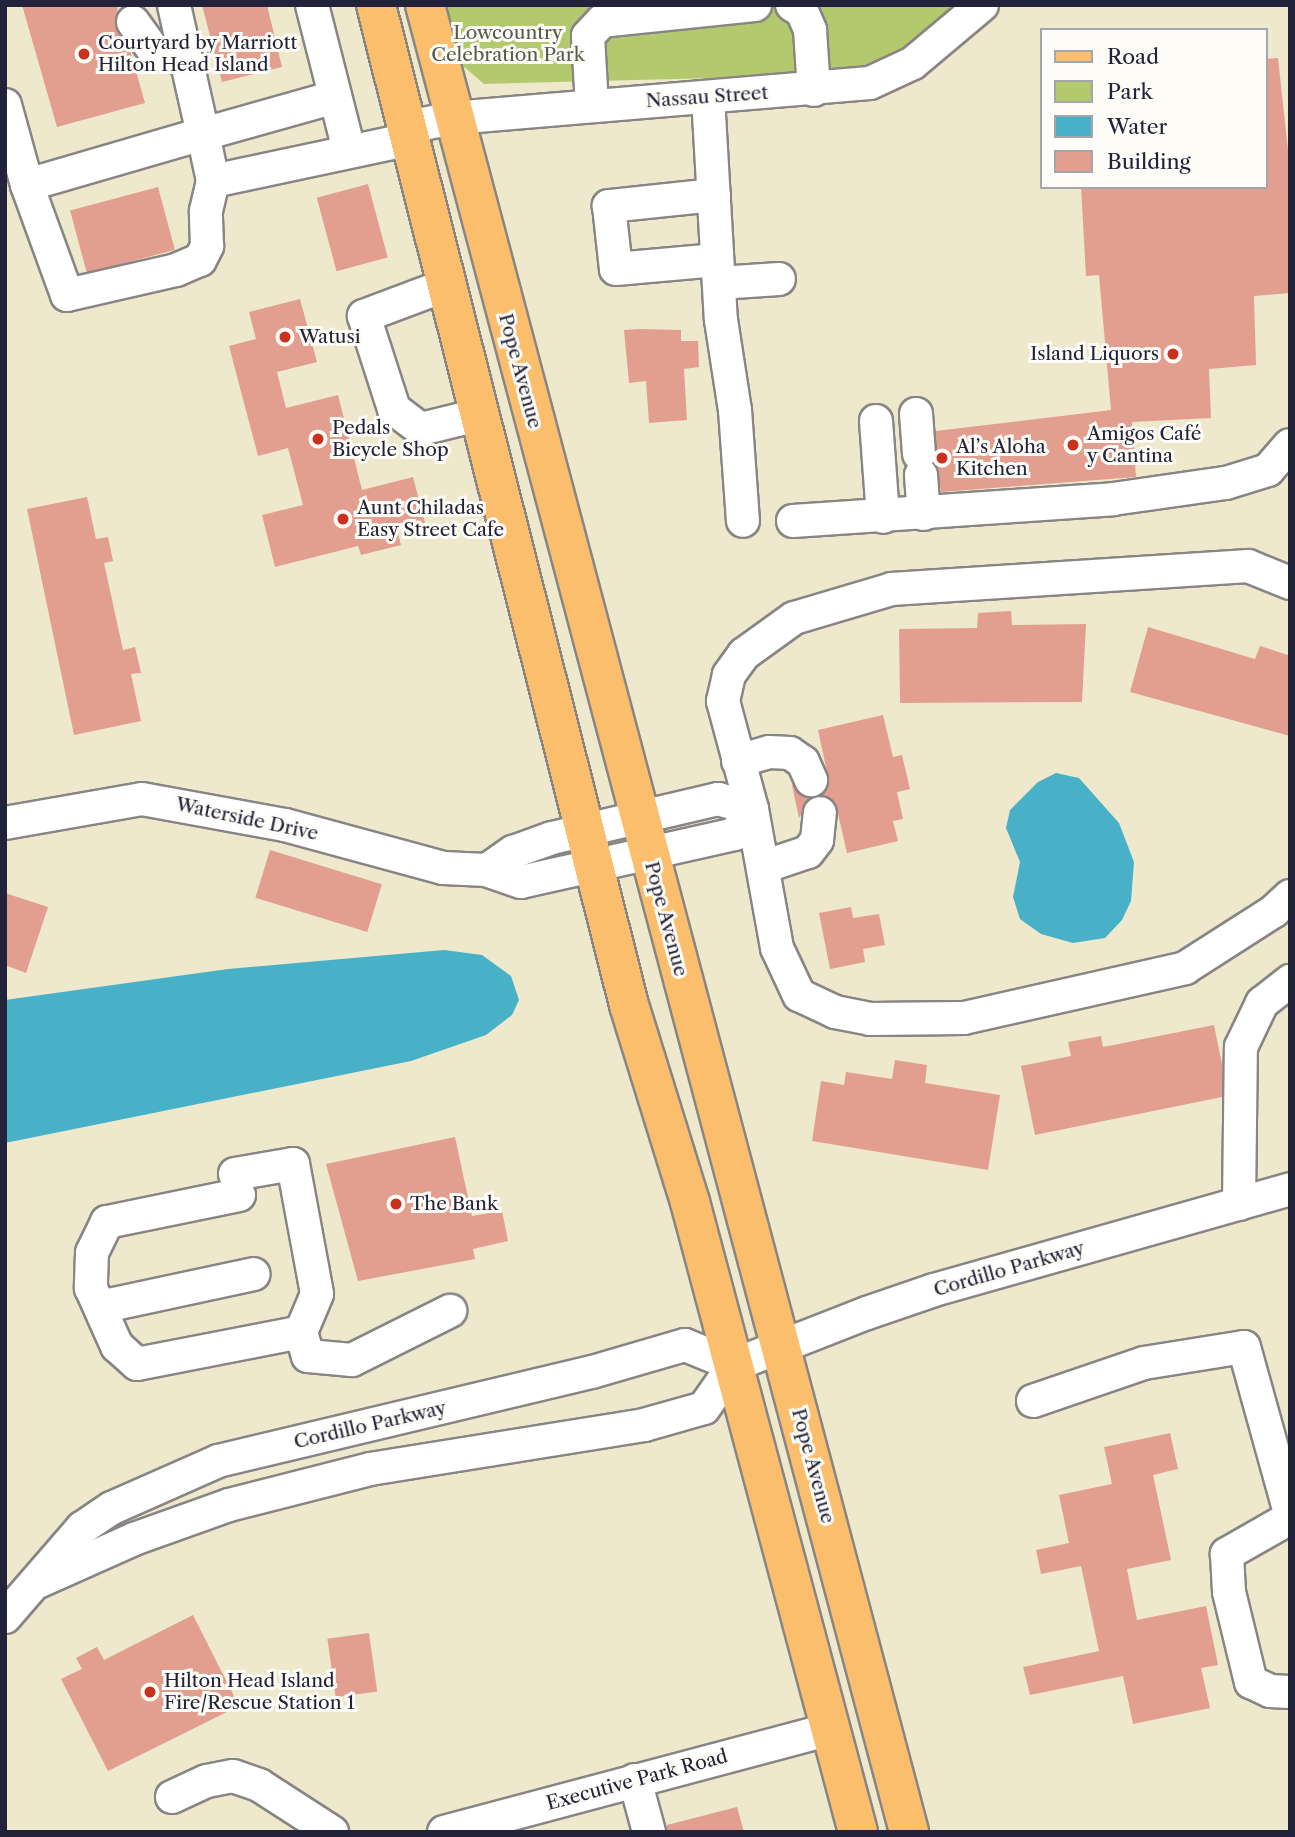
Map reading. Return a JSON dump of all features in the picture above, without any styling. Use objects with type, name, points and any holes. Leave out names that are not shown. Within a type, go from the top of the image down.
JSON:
[{"type":"main road","points":[[376,5],[482,414],[629,1005],[734,1365],[858,1832]]},
{"type":"main road","name":"Pope Avenue","points":[[425,5],[909,1832]]},
{"type":"street","points":[[5,105],[27,185],[67,295],[176,270],[200,260],[207,246],[206,211],[212,181],[174,5]]},
{"type":"street","points":[[312,5],[349,150]]},
{"type":"street","points":[[592,106],[588,36],[602,21],[755,5]]},
{"type":"street","points":[[792,5],[802,11],[810,30],[814,90]]},
{"type":"street","name":"Nassau Street","points":[[212,181],[349,150],[453,118],[814,90],[888,76],[914,63],[982,5]]},
{"type":"street","points":[[133,22],[156,54],[186,58]]},
{"type":"street","points":[[27,185],[335,97]]},
{"type":"street","points":[[708,97],[718,271],[743,521]]},
{"type":"street","points":[[714,195],[609,206],[616,269],[718,271],[779,279]]},
{"type":"street","points":[[449,284],[364,316],[394,409],[421,429],[482,414]]},
{"type":"street","points":[[916,414],[924,514]]},
{"type":"street","points":[[876,421],[883,517]]},
{"type":"street","points":[[793,521],[883,517],[1113,499],[1226,483],[1268,470],[1290,445]]},
{"type":"street","points":[[1290,583],[1248,566],[892,589],[794,618],[744,654],[729,675],[725,719],[752,810],[777,948],[799,995],[835,1012],[870,1019],[964,1018],[1185,968],[1275,911],[1290,896]]},
{"type":"street","points":[[738,761],[769,752],[790,754],[803,762],[811,780]]},
{"type":"street","name":"Waterside Drive","points":[[5,824],[142,799],[285,825],[443,868],[487,870],[513,852],[590,847],[643,835],[735,834],[752,810]]},
{"type":"street","points":[[763,867],[808,852],[817,840],[820,813]]},
{"type":"street","points":[[1239,1203],[1241,1047],[1262,1003],[1290,981]]},
{"type":"street","points":[[301,1332],[137,1364],[117,1346],[91,1288],[92,1253],[107,1222],[237,1184],[293,1164],[317,1294],[301,1332],[308,1356],[352,1360],[450,1311]]},
{"type":"street","name":"Cordillo Parkway","points":[[38,1582],[134,1539],[229,1505],[370,1469],[644,1425],[704,1408],[734,1365],[934,1290],[1290,1189]]},
{"type":"street","points":[[100,1307],[254,1274]]},
{"type":"street","name":"Cordillo Parkway","points":[[5,1618],[82,1528],[112,1508],[218,1461],[592,1372],[685,1345],[734,1365]]},
{"type":"street","points":[[1033,1401],[1144,1363],[1244,1348],[1290,1513]]},
{"type":"street","points":[[1290,1518],[1227,1554],[1229,1592],[1251,1682],[1270,1691],[1290,1692]]},
{"type":"street","name":"Executive Park Road","points":[[444,1832],[832,1729]]},
{"type":"street","points":[[172,1797],[207,1781],[233,1776],[259,1785],[332,1832]]},
{"type":"street","points":[[635,1780],[649,1832]]},
{"type":"green space","name":"Lowcountry Celebration Park","points":[[446,5],[961,5],[905,50],[853,69],[790,76],[484,84],[462,65]]},
{"type":"water","points":[[1056,773],[1079,778],[1119,823],[1134,862],[1131,901],[1122,920],[1105,938],[1073,943],[1041,934],[1020,919],[1013,897],[1020,862],[1006,828],[1010,810],[1038,782]]},
{"type":"water","points":[[444,950],[482,955],[511,976],[519,1000],[512,1015],[486,1035],[411,1061],[5,1143],[5,1000],[228,969]]},
{"type":"building","name":"Courtyard by Marriott Hilton Head Island","points":[[22,5],[118,5],[115,24],[130,50],[145,103],[57,127]]},
{"type":"building","points":[[202,5],[267,5],[282,67],[222,82]]},
{"type":"building","points":[[1278,58],[1290,168],[1290,293],[1254,296],[1256,365],[1209,369],[1211,418],[1132,422],[1136,477],[941,492],[935,463],[936,431],[1111,410],[1099,275],[1086,276],[1081,189],[1267,189],[1267,59]]},
{"type":"building","points":[[368,184],[388,257],[336,271],[317,198]]},
{"type":"building","points":[[158,187],[175,250],[87,273],[70,211]]},
{"type":"building","points":[[300,299],[317,362],[277,372],[286,408],[338,395],[362,490],[413,477],[425,523],[397,530],[401,545],[361,555],[358,546],[275,567],[262,515],[303,505],[288,448],[258,456],[229,346],[256,339],[249,312]]},
{"type":"building","points":[[624,330],[681,330],[681,341],[698,341],[699,367],[684,369],[687,420],[649,423],[646,381],[629,383]]},
{"type":"building","points":[[87,497],[96,539],[108,537],[113,561],[104,563],[123,650],[135,647],[141,673],[131,674],[141,721],[74,735],[27,509]]},
{"type":"building","points":[[1011,611],[1012,625],[1086,624],[1082,702],[900,703],[899,629],[977,628],[978,613]]},
{"type":"building","points":[[1148,627],[1255,659],[1260,646],[1288,655],[1290,736],[1130,692]]},
{"type":"building","points":[[883,715],[893,757],[902,755],[910,789],[897,792],[903,819],[893,821],[898,841],[847,853],[836,805],[821,795],[829,781],[818,730]]},
{"type":"building","points":[[792,785],[810,798],[799,818]]},
{"type":"building","points":[[270,850],[382,884],[367,932],[255,898]]},
{"type":"building","points":[[5,893],[48,907],[26,973],[5,965]]},
{"type":"building","points":[[851,907],[853,918],[879,914],[885,945],[863,949],[865,962],[830,969],[819,913]]},
{"type":"building","points":[[1214,1025],[1222,1064],[1222,1097],[1035,1135],[1021,1066],[1071,1056],[1068,1042],[1101,1036],[1103,1047]]},
{"type":"building","points":[[895,1060],[927,1065],[925,1083],[1000,1095],[988,1170],[812,1141],[821,1081],[844,1085],[846,1072],[892,1079]]},
{"type":"building","name":"The Bank","points":[[455,1137],[472,1216],[502,1211],[508,1241],[473,1249],[475,1259],[358,1281],[326,1164]]},
{"type":"building","points":[[1170,1433],[1178,1469],[1153,1475],[1171,1560],[1127,1569],[1137,1620],[1206,1606],[1218,1665],[1201,1668],[1210,1708],[1133,1724],[1123,1676],[1030,1695],[1023,1667],[1099,1651],[1081,1566],[1041,1574],[1036,1550],[1069,1543],[1059,1495],[1112,1484],[1104,1447]]},
{"type":"building","name":"Hilton Head Island Fire/Rescue Station 1","points":[[193,1615],[239,1706],[108,1771],[61,1679],[82,1669],[76,1658],[97,1647],[104,1660]]},
{"type":"building","points":[[369,1633],[377,1691],[336,1697],[327,1639]]},
{"type":"building","points":[[737,1807],[744,1832],[667,1832],[667,1825]]},
{"type":"place","name":"Courtyard by Marriott Hilton Head Island","points":[[84,54]]},
{"type":"place","name":"Watusi","points":[[285,337]]},
{"type":"place","name":"Island Liquors","points":[[1173,354]]},
{"type":"place","name":"Pedals Bicycle Shop","points":[[318,439]]},
{"type":"place","name":"Amigos Café y Cantina","points":[[1073,445]]},
{"type":"place","name":"Al’s Aloha Kitchen","points":[[942,458]]},
{"type":"place","name":"Aunt Chiladas Easy Street Cafe","points":[[343,519]]},
{"type":"place","name":"The Bank","points":[[396,1204]]},
{"type":"place","name":"Hilton Head Island Fire/Rescue Station 1","points":[[150,1692]]}]
